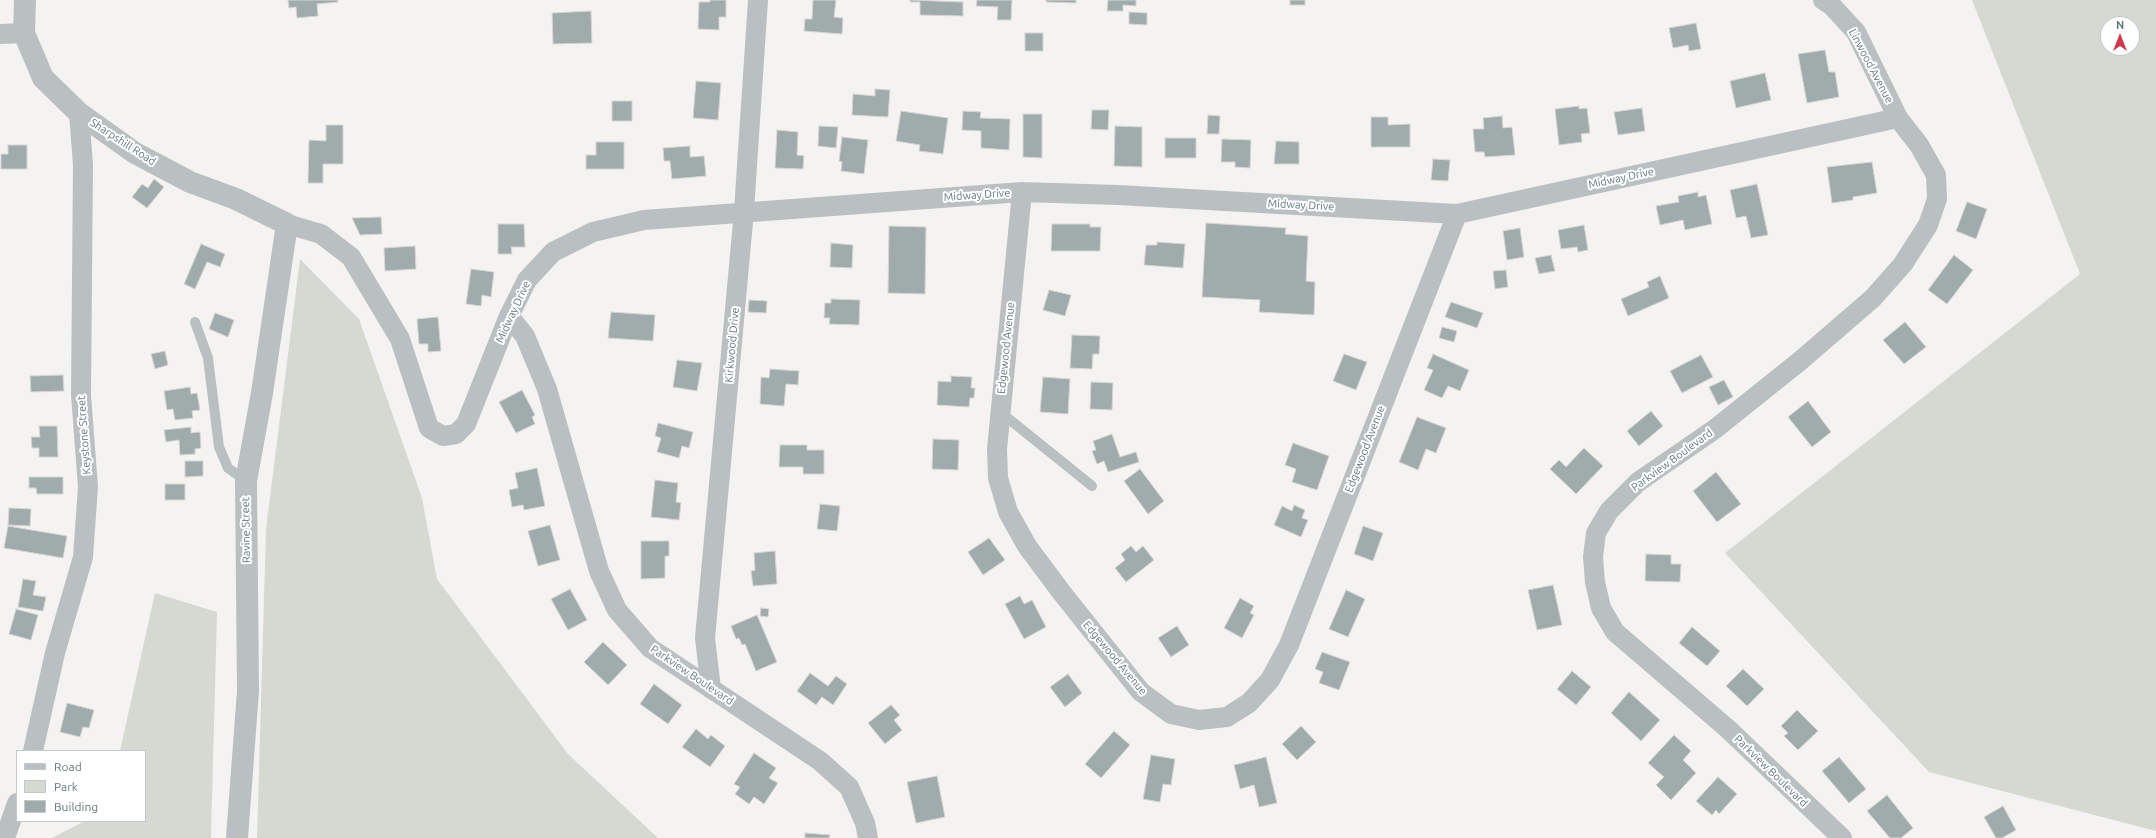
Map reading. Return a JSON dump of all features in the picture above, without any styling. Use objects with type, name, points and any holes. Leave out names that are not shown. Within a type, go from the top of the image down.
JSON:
[{"type":"street","name":"Sharpshill Road","points":[[25,0],[24,33],[42,78],[79,113],[135,153],[190,182],[236,199],[287,224]]},
{"type":"street","name":"Kirkwood Drive","points":[[711,689],[705,638],[744,212],[758,0]]},
{"type":"street","name":"Linwood Avenue","points":[[1823,0],[1832,6],[1856,32],[1898,118]]},
{"type":"street","points":[[0,34],[24,33]]},
{"type":"street","name":"Keystone Street","points":[[33,750],[55,653],[83,550],[88,487],[81,394],[83,165],[79,113]]},
{"type":"street","name":"Midway Drive","points":[[287,224],[321,234],[351,257],[400,339],[429,428],[443,436],[456,434],[466,424],[510,316],[527,280],[553,252],[593,232],[644,220],[1022,192],[1118,195],[1457,214],[1898,118]]},
{"type":"street","name":"Parkview Boulevard","points":[[1842,838],[1728,729],[1615,632],[1601,608],[1595,582],[1593,556],[1596,533],[1609,511],[1638,482],[1715,429],[1800,361],[1874,298],[1903,264],[1928,225],[1937,199],[1936,175],[1919,145],[1898,118]]},
{"type":"street","name":"Edgewood Avenue","points":[[1022,192],[999,411],[997,449],[998,478],[1008,512],[1027,546],[1062,593],[1141,692],[1171,714],[1199,720],[1227,717],[1249,703],[1270,680],[1289,645],[1457,214]]},
{"type":"street","name":"Ravine Street","points":[[237,838],[248,691],[246,481],[262,393],[287,224]]},
{"type":"street","name":"Parkview Boulevard","points":[[510,316],[525,336],[547,389],[599,571],[618,610],[650,648],[820,761],[849,787],[866,823],[868,838]]},
{"type":"street","points":[[5,838],[16,806]]},
{"type":"lane","points":[[195,322],[208,358],[219,447],[228,468],[246,481]]},
{"type":"lane","points":[[999,411],[1092,486]]},
{"type":"green space","points":[[1972,0],[2156,0],[2156,831],[1929,772],[1725,553],[2080,274]]},
{"type":"green space","points":[[300,259],[359,319],[422,498],[437,579],[568,754],[658,838],[257,838],[266,529]]},
{"type":"green space","points":[[155,593],[217,612],[211,838],[52,838],[83,822],[146,822],[146,750],[120,750]]},
{"type":"building","points":[[288,0],[338,0],[338,2],[317,4],[318,16],[297,18],[296,7],[289,8]]},
{"type":"building","points":[[710,0],[726,0],[726,17],[719,17],[719,30],[698,29],[699,2],[710,2]]},
{"type":"building","points":[[813,0],[836,0],[834,17],[843,18],[842,34],[804,31],[805,19],[812,19]]},
{"type":"building","points":[[910,0],[963,2],[963,16],[920,15],[920,2],[910,2]]},
{"type":"building","points":[[977,0],[1012,0],[1011,20],[997,20],[998,7],[976,6]]},
{"type":"building","points":[[1046,0],[1076,0],[1076,3],[1046,2]]},
{"type":"building","points":[[1108,0],[1136,0],[1136,6],[1123,5],[1123,11],[1107,11]]},
{"type":"building","points":[[1290,0],[1305,0],[1305,5],[1290,5]]},
{"type":"building","points":[[591,11],[592,43],[553,44],[552,13]]},
{"type":"building","points":[[1129,12],[1147,13],[1147,25],[1129,24]]},
{"type":"building","points":[[1696,23],[1701,49],[1689,51],[1688,45],[1673,48],[1669,28]]},
{"type":"building","points":[[1025,33],[1043,33],[1043,51],[1025,51]]},
{"type":"building","points":[[1825,50],[1829,72],[1835,72],[1839,97],[1807,103],[1798,54]]},
{"type":"building","points":[[1765,73],[1771,100],[1736,108],[1730,81]]},
{"type":"building","points":[[696,81],[721,83],[718,120],[693,118]]},
{"type":"building","points":[[875,89],[890,90],[888,117],[852,115],[853,94],[875,96]]},
{"type":"building","points":[[612,101],[632,101],[632,121],[612,121]]},
{"type":"building","points":[[1579,106],[1579,109],[1587,108],[1590,133],[1581,134],[1582,142],[1559,145],[1555,109]]},
{"type":"building","points":[[1642,108],[1645,131],[1618,135],[1614,112]]},
{"type":"building","points":[[1092,110],[1109,110],[1108,130],[1091,129]]},
{"type":"building","points":[[901,111],[948,118],[943,154],[919,151],[920,145],[896,141]]},
{"type":"building","points":[[963,111],[981,112],[980,118],[1010,119],[1009,150],[981,148],[981,131],[962,130]]},
{"type":"building","points":[[1023,114],[1042,114],[1042,158],[1023,157]]},
{"type":"building","points":[[1208,115],[1220,116],[1219,134],[1207,134]]},
{"type":"building","points":[[1502,116],[1503,128],[1512,127],[1515,155],[1485,157],[1484,152],[1475,152],[1473,129],[1484,129],[1483,118]]},
{"type":"building","points":[[1371,117],[1388,117],[1388,125],[1410,124],[1410,147],[1371,147]]},
{"type":"building","points":[[326,125],[343,125],[343,164],[323,164],[323,183],[308,183],[309,140],[326,141]]},
{"type":"building","points":[[819,126],[838,127],[836,148],[818,146]]},
{"type":"building","points":[[1115,126],[1142,127],[1142,167],[1114,166]]},
{"type":"building","points":[[777,130],[798,132],[797,155],[804,156],[803,169],[775,168]]},
{"type":"building","points":[[842,137],[868,140],[864,174],[841,171],[842,162],[839,161]]},
{"type":"building","points":[[1165,138],[1196,138],[1196,158],[1165,158]]},
{"type":"building","points":[[1222,139],[1251,140],[1250,168],[1235,167],[1235,162],[1221,162]]},
{"type":"building","points":[[1276,141],[1299,142],[1299,164],[1274,164]]},
{"type":"building","points":[[596,142],[624,142],[624,169],[586,169],[586,155],[596,155]]},
{"type":"building","points":[[8,145],[27,145],[27,169],[1,169],[1,154],[8,154]]},
{"type":"building","points":[[690,146],[690,157],[704,156],[706,176],[672,179],[670,161],[664,161],[663,148]]},
{"type":"building","points":[[1433,159],[1450,160],[1448,181],[1431,180]]},
{"type":"building","points":[[1872,162],[1877,193],[1853,197],[1853,200],[1832,203],[1827,167]]},
{"type":"building","points":[[154,179],[164,187],[147,208],[132,197],[142,184],[148,188]]},
{"type":"building","points":[[1757,184],[1768,235],[1751,238],[1746,216],[1736,218],[1730,190]]},
{"type":"building","points":[[1698,192],[1698,197],[1706,195],[1712,224],[1685,230],[1683,220],[1660,225],[1656,206],[1679,202],[1678,196]]},
{"type":"building","points":[[1967,202],[1987,209],[1976,239],[1956,231]]},
{"type":"building","points":[[381,217],[382,234],[360,235],[352,218]]},
{"type":"building","points":[[1206,223],[1286,228],[1285,234],[1308,236],[1306,281],[1315,282],[1314,315],[1259,312],[1260,300],[1202,297]]},
{"type":"building","points":[[498,224],[524,224],[525,247],[511,247],[512,254],[498,254]]},
{"type":"building","points":[[1052,224],[1090,224],[1090,227],[1101,227],[1100,251],[1051,251]]},
{"type":"building","points":[[1584,225],[1588,250],[1578,252],[1577,247],[1561,249],[1558,230]]},
{"type":"building","points":[[889,226],[926,227],[925,294],[888,293]]},
{"type":"building","points":[[1520,228],[1524,257],[1507,260],[1503,231]]},
{"type":"building","points":[[1157,242],[1185,244],[1183,268],[1144,265],[1146,245],[1157,245]]},
{"type":"building","points":[[831,243],[853,245],[852,268],[830,267]]},
{"type":"building","points":[[201,244],[225,254],[220,267],[207,262],[195,289],[184,284]]},
{"type":"building","points":[[415,246],[416,269],[385,271],[384,248]]},
{"type":"building","points":[[1551,255],[1555,271],[1539,274],[1535,258]]},
{"type":"building","points":[[1954,255],[1973,270],[1947,304],[1928,290]]},
{"type":"building","points":[[471,269],[494,272],[491,297],[482,295],[481,306],[466,304]]},
{"type":"building","points":[[1506,270],[1508,287],[1495,289],[1493,271]]},
{"type":"building","points":[[1660,276],[1669,298],[1628,316],[1621,299],[1649,287],[1647,282]]},
{"type":"building","points":[[1049,290],[1071,295],[1065,316],[1043,310]]},
{"type":"building","points":[[831,299],[860,300],[859,325],[829,324],[830,318],[824,318],[825,303],[831,303]]},
{"type":"building","points":[[749,300],[767,301],[766,313],[748,312]]},
{"type":"building","points":[[1451,302],[1483,313],[1477,328],[1445,317]]},
{"type":"building","points":[[611,312],[655,315],[653,341],[608,338]]},
{"type":"building","points":[[215,313],[234,320],[228,337],[209,329]]},
{"type":"building","points":[[438,317],[441,351],[428,352],[428,344],[419,344],[417,319]]},
{"type":"building","points":[[1905,322],[1926,347],[1904,364],[1883,340]]},
{"type":"building","points":[[1442,327],[1457,331],[1454,342],[1439,338]]},
{"type":"building","points":[[1072,335],[1100,336],[1099,354],[1093,354],[1092,369],[1070,368]]},
{"type":"building","points":[[165,351],[168,365],[155,369],[151,354]]},
{"type":"building","points":[[1344,354],[1367,362],[1356,390],[1333,381]]},
{"type":"building","points":[[1433,354],[1469,370],[1460,391],[1448,386],[1442,398],[1424,390],[1433,370],[1427,368]]},
{"type":"building","points":[[1701,355],[1713,377],[1682,393],[1670,371]]},
{"type":"building","points":[[677,360],[702,363],[697,391],[673,387]]},
{"type":"building","points":[[770,369],[799,371],[798,385],[786,384],[784,406],[760,404],[761,377],[769,378]]},
{"type":"building","points":[[63,375],[64,391],[31,392],[30,376]]},
{"type":"building","points":[[951,376],[972,377],[971,388],[975,388],[974,398],[970,398],[969,407],[937,405],[938,381],[951,382]]},
{"type":"building","points":[[1043,377],[1070,379],[1068,414],[1040,412]]},
{"type":"building","points":[[1724,380],[1733,397],[1718,405],[1709,387]]},
{"type":"building","points":[[1091,382],[1113,383],[1112,410],[1090,409]]},
{"type":"building","points":[[190,387],[191,394],[197,393],[200,410],[192,411],[193,418],[175,420],[173,409],[167,410],[164,391]]},
{"type":"building","points":[[522,390],[535,415],[532,417],[535,424],[516,433],[499,402]]},
{"type":"building","points":[[1808,401],[1831,432],[1812,447],[1788,417]]},
{"type":"building","points":[[1651,411],[1663,426],[1639,446],[1627,431]]},
{"type":"building","points":[[1417,417],[1446,428],[1436,453],[1426,449],[1418,470],[1399,462]]},
{"type":"building","points":[[658,423],[693,432],[689,448],[682,446],[679,458],[657,452],[661,438],[655,436]]},
{"type":"building","points":[[39,426],[57,426],[58,457],[39,457],[39,448],[32,448],[31,437],[40,437]]},
{"type":"building","points":[[191,427],[191,433],[200,432],[201,448],[195,449],[195,454],[180,455],[179,440],[166,442],[164,430]]},
{"type":"building","points":[[1112,434],[1120,457],[1136,452],[1139,462],[1108,472],[1104,461],[1097,464],[1092,451],[1096,450],[1093,441]]},
{"type":"building","points":[[933,439],[959,440],[958,470],[932,469]]},
{"type":"building","points":[[1293,443],[1329,456],[1317,490],[1292,482],[1296,469],[1285,465]]},
{"type":"building","points":[[780,445],[807,445],[807,450],[824,450],[824,474],[803,474],[803,467],[779,467]]},
{"type":"building","points":[[1584,448],[1603,466],[1576,494],[1550,469],[1559,460],[1566,467]]},
{"type":"building","points":[[185,461],[203,461],[203,476],[185,477]]},
{"type":"building","points":[[537,468],[545,506],[524,510],[523,505],[512,507],[509,490],[518,488],[515,473]]},
{"type":"building","points":[[1140,469],[1164,501],[1148,514],[1124,481]]},
{"type":"building","points":[[1716,472],[1741,504],[1717,522],[1693,491]]},
{"type":"building","points":[[29,477],[63,477],[63,494],[37,494],[36,488],[29,488]]},
{"type":"building","points":[[655,480],[678,483],[676,502],[681,503],[679,520],[651,517]]},
{"type":"building","points":[[165,484],[185,484],[185,500],[165,500]]},
{"type":"building","points":[[820,504],[840,506],[837,531],[817,529]]},
{"type":"building","points":[[1294,505],[1305,510],[1302,518],[1308,520],[1301,537],[1274,525],[1282,506],[1292,511]]},
{"type":"building","points":[[9,508],[31,509],[30,526],[8,525]]},
{"type":"building","points":[[550,525],[560,560],[538,566],[528,531]]},
{"type":"building","points":[[8,526],[67,536],[63,558],[4,548]]},
{"type":"building","points":[[1363,526],[1383,533],[1373,561],[1354,554]]},
{"type":"building","points":[[989,538],[1005,560],[983,575],[968,552]]},
{"type":"building","points":[[641,541],[669,541],[669,556],[665,556],[665,578],[641,579]]},
{"type":"building","points":[[1131,546],[1136,552],[1143,546],[1154,560],[1126,582],[1115,568],[1125,560],[1121,554]]},
{"type":"building","points":[[775,551],[777,584],[753,586],[751,571],[755,570],[754,553]]},
{"type":"building","points":[[1646,554],[1671,555],[1671,564],[1681,564],[1680,582],[1645,581]]},
{"type":"building","points":[[23,579],[36,581],[33,595],[46,597],[43,611],[18,607]]},
{"type":"building","points":[[1553,585],[1562,625],[1537,630],[1528,590]]},
{"type":"building","points":[[570,589],[587,620],[568,630],[551,599]]},
{"type":"building","points":[[1346,590],[1365,599],[1348,637],[1329,629]]},
{"type":"building","points":[[1020,596],[1024,604],[1032,600],[1046,627],[1024,639],[1005,604]]},
{"type":"building","points":[[1240,598],[1254,606],[1250,613],[1254,615],[1242,638],[1224,628]]},
{"type":"building","points":[[761,608],[769,609],[768,617],[760,616]]},
{"type":"building","points":[[16,609],[38,615],[31,640],[9,634]]},
{"type":"building","points":[[757,615],[777,662],[756,671],[745,644],[742,645],[739,638],[736,639],[731,626]]},
{"type":"building","points":[[1177,626],[1189,645],[1171,657],[1158,638]]},
{"type":"building","points":[[1692,627],[1720,651],[1707,666],[1679,643]]},
{"type":"building","points":[[603,642],[627,665],[608,685],[584,662]]},
{"type":"building","points":[[1322,652],[1350,662],[1339,690],[1319,683],[1323,672],[1315,669]]},
{"type":"building","points":[[1743,669],[1764,689],[1747,706],[1726,686]]},
{"type":"building","points":[[1572,671],[1591,687],[1576,705],[1557,689]]},
{"type":"building","points":[[810,673],[828,686],[836,676],[847,684],[833,705],[822,697],[816,705],[797,691]]},
{"type":"building","points":[[1068,674],[1082,693],[1065,707],[1050,687]]},
{"type":"building","points":[[654,684],[682,705],[668,724],[640,704]]},
{"type":"building","points":[[1629,692],[1660,720],[1641,741],[1611,713]]},
{"type":"building","points":[[67,703],[94,710],[89,728],[83,727],[80,737],[60,732]]},
{"type":"building","points":[[891,705],[900,715],[894,720],[902,730],[885,744],[868,723]]},
{"type":"building","points":[[1797,710],[1818,731],[1798,750],[1784,736],[1788,733],[1781,726]]},
{"type":"building","points":[[1301,726],[1316,742],[1297,760],[1282,744]]},
{"type":"building","points":[[696,729],[708,739],[711,735],[725,746],[710,767],[682,747]]},
{"type":"building","points":[[1114,731],[1130,745],[1101,778],[1085,764]]},
{"type":"building","points":[[1674,735],[1691,751],[1683,760],[1696,773],[1671,800],[1656,785],[1664,777],[1648,763]]},
{"type":"building","points":[[754,753],[776,768],[769,778],[778,783],[764,804],[754,797],[749,804],[735,794],[740,787],[734,784]]},
{"type":"building","points":[[1151,755],[1175,759],[1171,785],[1163,784],[1160,802],[1143,799]]},
{"type":"building","points":[[1266,757],[1277,803],[1259,807],[1254,785],[1240,789],[1234,765]]},
{"type":"building","points":[[1839,757],[1866,789],[1849,803],[1822,771]]},
{"type":"building","points":[[937,776],[945,817],[916,823],[907,782]]},
{"type":"building","points":[[1718,777],[1737,794],[1719,814],[1716,810],[1712,815],[1696,801]]},
{"type":"building","points":[[1887,795],[1913,828],[1901,838],[1890,838],[1867,811]]},
{"type":"building","points":[[2003,806],[2016,830],[2002,838],[1996,838],[1984,817]]},
{"type":"building","points":[[805,833],[830,835],[829,838],[805,838]]}]
